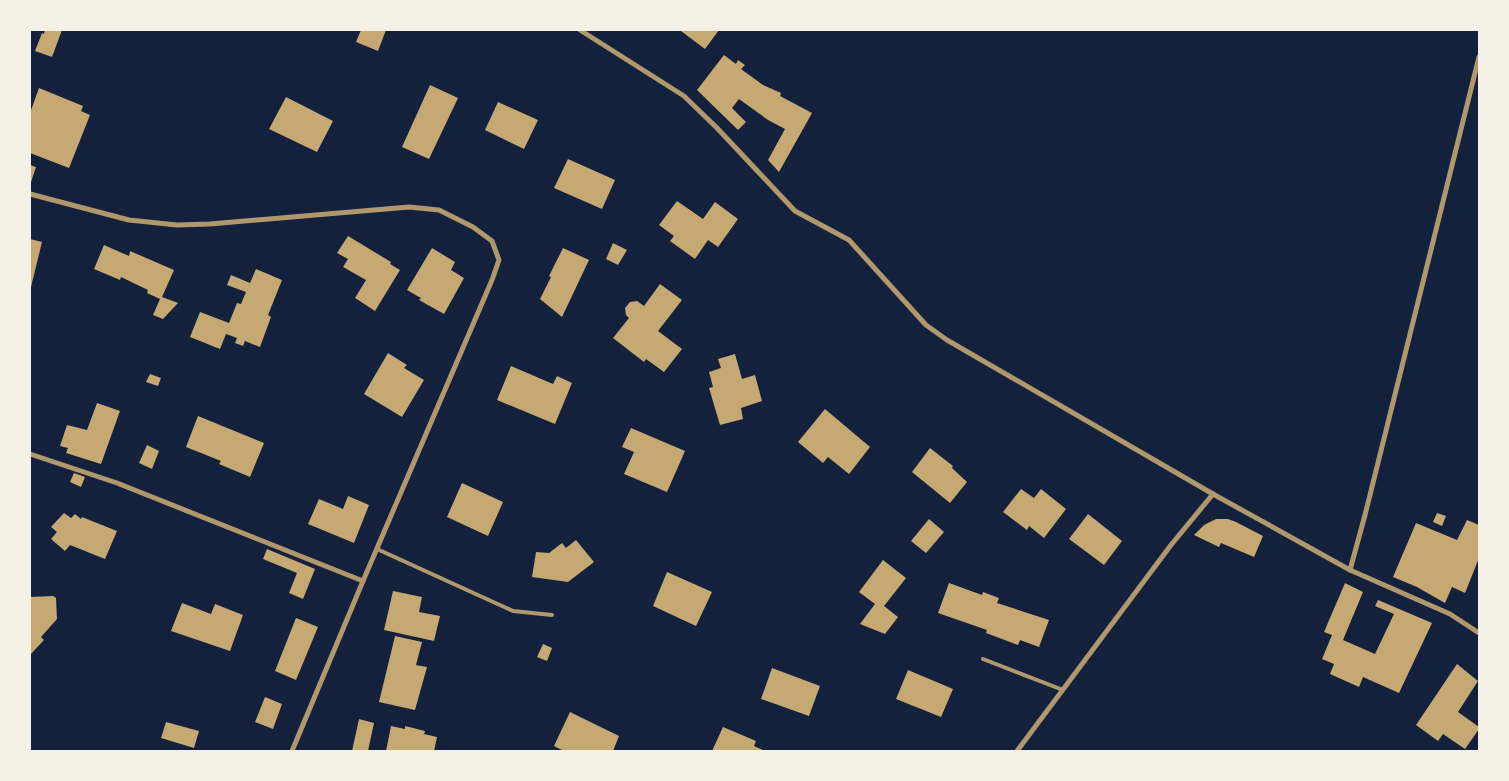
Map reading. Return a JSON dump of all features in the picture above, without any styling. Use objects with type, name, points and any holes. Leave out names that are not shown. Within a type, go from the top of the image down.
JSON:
[{"type":"street","points":[[580,30],[684,96],[717,128],[795,211],[849,240],[926,325],[947,340],[1213,494],[1350,570],[1450,614],[1479,633]]},
{"type":"street","points":[[1350,570],[1479,57]]},
{"type":"street","points":[[30,194],[129,220],[177,226],[409,207],[439,210],[473,227],[492,241],[499,260],[492,280],[292,751]]},
{"type":"street","points":[[30,454],[117,483],[363,581]]},
{"type":"street","points":[[1017,751],[1171,545],[1213,494]]},
{"type":"lane","points":[[377,549],[513,610],[552,615]]},
{"type":"lane","points":[[983,659],[1063,690]]},
{"type":"building","points":[[45,30],[62,30],[52,57],[35,51]]},
{"type":"building","points":[[361,30],[386,30],[378,51],[356,42]]},
{"type":"building","points":[[682,30],[719,30],[705,49]]},
{"type":"building","points":[[724,55],[736,64],[738,60],[745,65],[741,69],[763,85],[781,93],[780,96],[812,113],[779,172],[768,160],[785,129],[768,120],[739,99],[732,108],[746,122],[738,130],[697,90]]},
{"type":"building","points":[[430,85],[458,98],[429,159],[402,147]]},
{"type":"building","points":[[39,88],[83,106],[81,111],[90,115],[69,168],[30,153],[30,113]]},
{"type":"building","points":[[286,97],[333,121],[317,152],[269,129]]},
{"type":"building","points":[[498,102],[538,120],[524,149],[485,130]]},
{"type":"building","points":[[568,159],[615,180],[602,209],[554,188]]},
{"type":"building","points":[[30,165],[36,167],[30,185]]},
{"type":"building","points":[[677,201],[703,219],[715,202],[738,219],[718,247],[708,240],[695,259],[670,241],[674,236],[659,225]]},
{"type":"building","points":[[348,236],[391,262],[390,264],[400,270],[375,311],[355,298],[366,280],[343,267],[348,259],[337,253]]},
{"type":"building","points":[[30,239],[42,242],[31,287],[30,287]]},
{"type":"building","points":[[613,243],[627,250],[618,265],[606,259]]},
{"type":"building","points":[[104,245],[129,256],[130,251],[174,270],[162,297],[178,303],[163,319],[153,315],[160,299],[147,293],[148,290],[121,277],[120,280],[94,269]]},
{"type":"building","points":[[432,248],[455,262],[451,270],[464,278],[444,314],[419,300],[421,298],[407,290]]},
{"type":"building","points":[[563,248],[589,260],[562,317],[540,299]]},
{"type":"building","points":[[256,269],[282,280],[268,315],[271,317],[260,347],[245,341],[243,346],[235,343],[237,338],[226,334],[220,349],[190,337],[200,312],[229,323],[237,303],[241,304],[246,292],[227,285],[231,275],[250,283]]},
{"type":"building","points":[[660,284],[682,300],[658,331],[682,349],[664,372],[646,359],[644,362],[613,338],[629,318],[626,315],[625,308],[630,302],[637,301],[644,306]]},
{"type":"building","points":[[388,353],[407,365],[404,368],[424,380],[402,417],[364,394]]},
{"type":"building","points":[[735,354],[742,379],[755,375],[762,401],[741,408],[743,419],[720,425],[709,388],[713,387],[709,372],[721,368],[718,359]]},
{"type":"building","points":[[511,366],[553,384],[557,376],[572,383],[555,424],[497,400]]},
{"type":"building","points":[[150,374],[161,378],[158,386],[146,382]]},
{"type":"building","points":[[97,403],[120,411],[101,464],[66,453],[68,448],[60,446],[67,425],[87,430]]},
{"type":"building","points":[[825,409],[870,447],[849,474],[828,457],[823,463],[798,442]]},
{"type":"building","points":[[198,416],[264,443],[250,477],[219,464],[221,461],[186,447]]},
{"type":"building","points":[[631,428],[685,451],[667,492],[624,474],[634,452],[622,447]]},
{"type":"building","points":[[147,445],[159,451],[152,469],[139,463]]},
{"type":"building","points":[[930,448],[953,466],[952,468],[967,482],[950,503],[912,472]]},
{"type":"building","points":[[74,473],[85,477],[81,487],[70,482]]},
{"type":"building","points":[[462,483],[503,502],[488,536],[447,517]]},
{"type":"building","points":[[1021,489],[1034,498],[1041,489],[1066,509],[1044,538],[1029,526],[1027,530],[1003,512]]},
{"type":"building","points":[[348,496],[369,505],[354,543],[308,524],[319,499],[343,509]]},
{"type":"building","points":[[64,513],[71,518],[75,514],[81,519],[82,517],[117,531],[105,559],[70,545],[65,551],[51,539],[57,532],[51,527]]},
{"type":"building","points":[[1437,513],[1446,516],[1442,526],[1433,522]]},
{"type":"building","points":[[1088,514],[1122,541],[1104,565],[1069,539]]},
{"type":"building","points":[[929,519],[944,532],[926,553],[911,541]]},
{"type":"building","points":[[1216,519],[1228,519],[1263,536],[1254,557],[1221,543],[1219,547],[1194,535],[1204,525]]},
{"type":"building","points":[[1467,520],[1479,525],[1479,558],[1465,593],[1452,587],[1445,603],[1417,587],[1393,577],[1416,523],[1457,540]]},
{"type":"building","points":[[576,540],[594,562],[568,582],[532,577],[536,552],[549,553],[562,543],[566,548]]},
{"type":"building","points":[[267,549],[315,569],[303,599],[289,593],[297,573],[263,559]]},
{"type":"building","points":[[883,560],[906,578],[884,606],[898,617],[885,634],[860,624],[875,604],[859,592]]},
{"type":"building","points":[[667,572],[712,592],[696,626],[653,606]]},
{"type":"building","points":[[949,583],[982,595],[983,592],[999,598],[997,603],[1049,620],[1039,647],[1020,640],[1018,645],[986,633],[987,630],[938,613]]},
{"type":"building","points":[[1345,583],[1363,592],[1343,640],[1375,654],[1394,614],[1375,606],[1378,600],[1432,623],[1399,693],[1363,677],[1359,687],[1330,674],[1334,664],[1322,659],[1332,635],[1324,632]]},
{"type":"building","points":[[393,591],[422,597],[419,612],[440,616],[434,641],[384,630]]},
{"type":"building","points":[[53,596],[56,598],[57,619],[41,637],[44,640],[30,655],[30,597]]},
{"type":"building","points":[[182,603],[211,614],[215,604],[243,615],[230,651],[171,631]]},
{"type":"building","points":[[296,618],[318,627],[296,680],[275,671]]},
{"type":"building","points":[[395,636],[422,642],[416,665],[427,667],[415,710],[379,702]]},
{"type":"building","points":[[543,644],[552,648],[547,661],[537,657]]},
{"type":"building","points":[[1457,664],[1478,681],[1458,712],[1479,727],[1465,749],[1443,734],[1438,741],[1416,725]]},
{"type":"building","points":[[772,668],[820,686],[809,716],[761,699]]},
{"type":"building","points":[[908,670],[953,689],[941,717],[896,699]]},
{"type":"building","points":[[265,697],[282,704],[273,729],[255,722]]},
{"type":"building","points":[[570,712],[619,736],[613,751],[564,751],[554,746]]},
{"type":"building","points":[[359,719],[374,723],[368,751],[352,751]]},
{"type":"building","points":[[166,722],[199,731],[194,748],[161,738]]},
{"type":"building","points":[[391,726],[405,729],[405,726],[425,731],[424,734],[437,737],[434,751],[386,751]]},
{"type":"building","points":[[723,727],[756,741],[754,746],[765,751],[712,751]]}]
